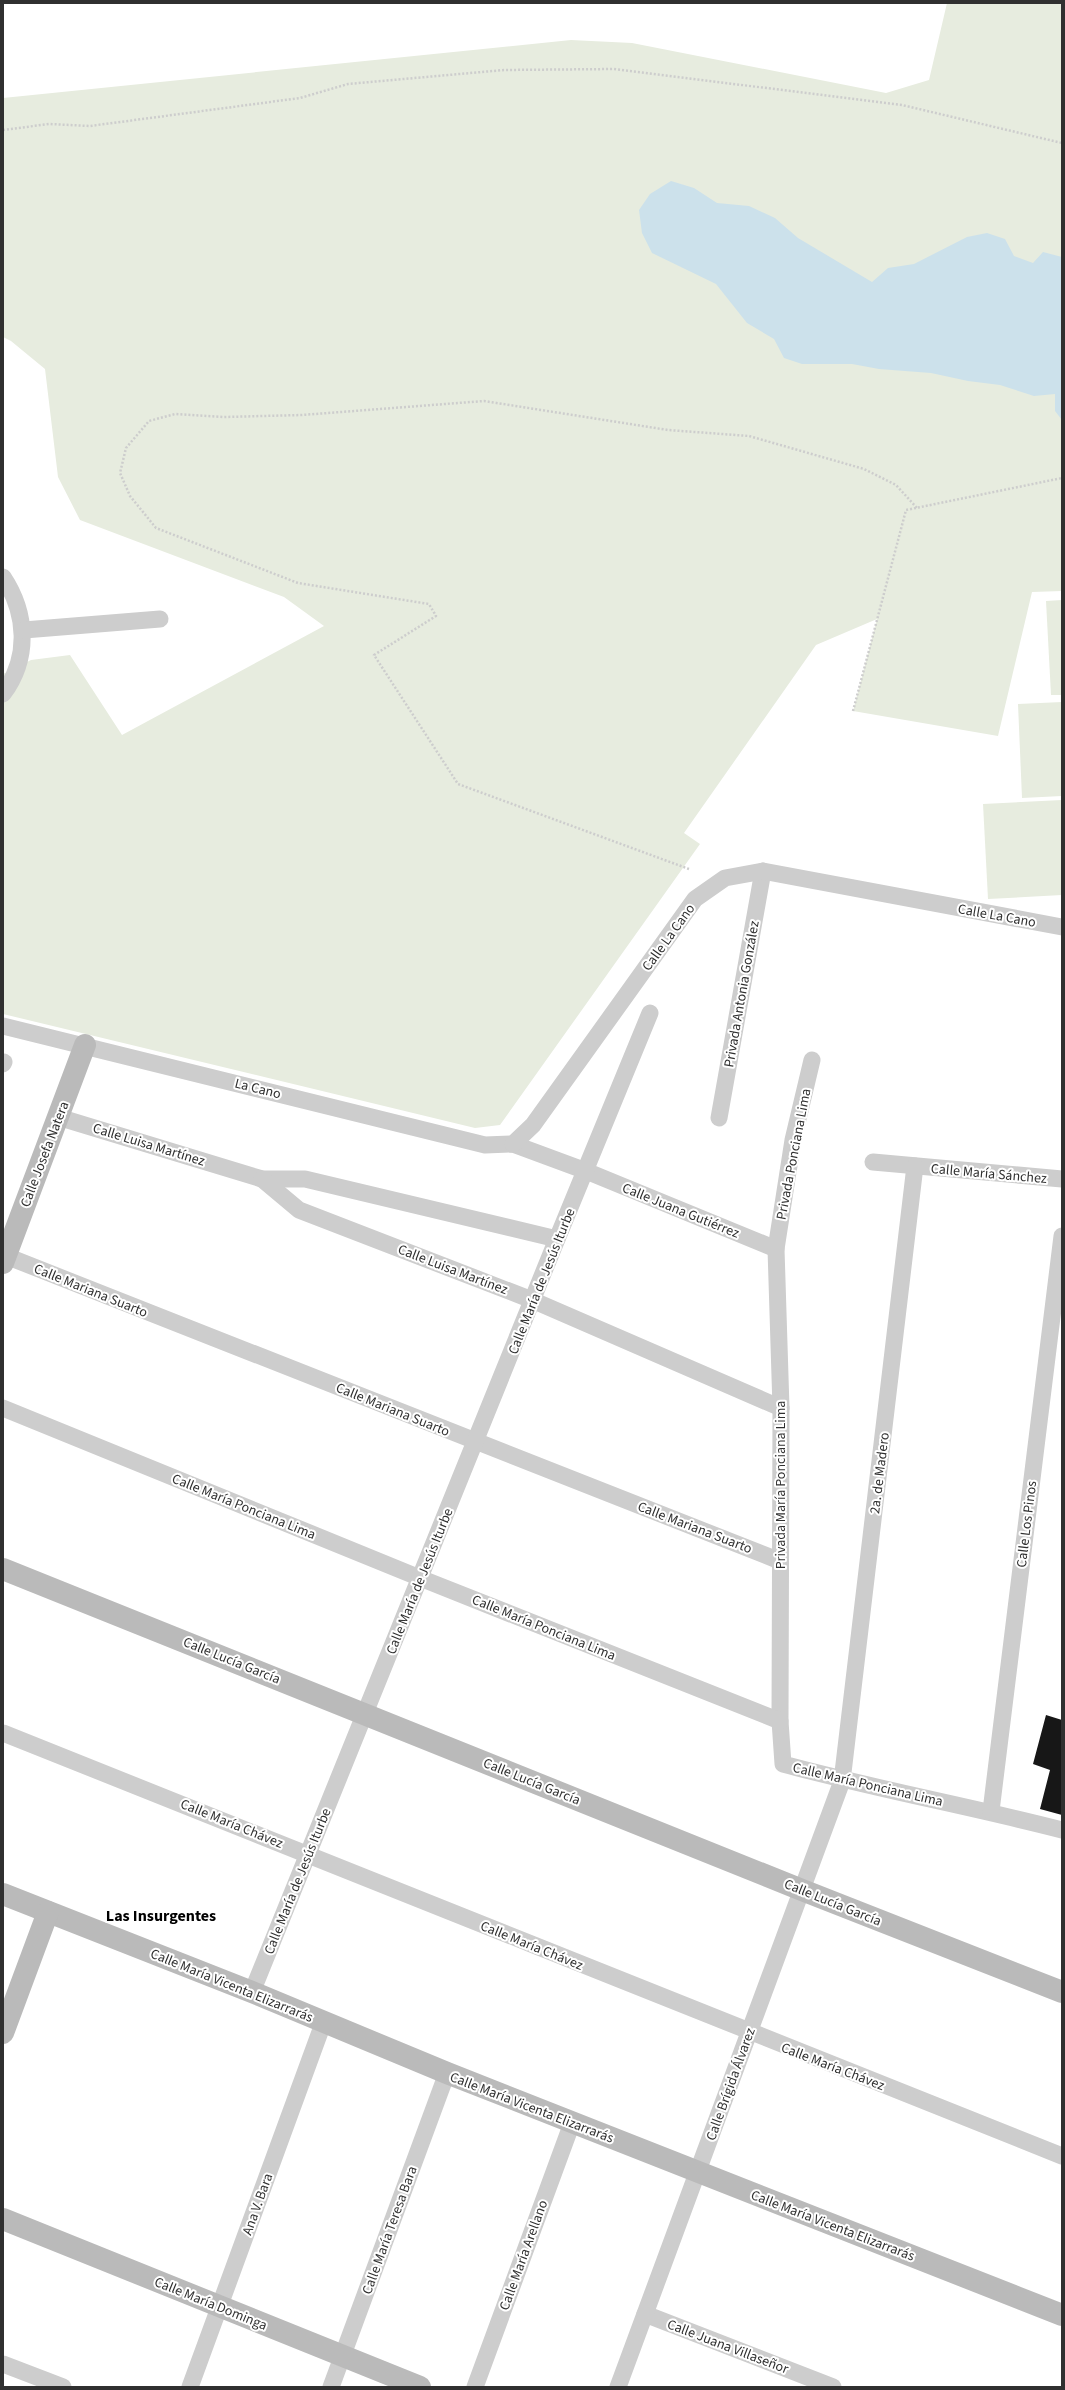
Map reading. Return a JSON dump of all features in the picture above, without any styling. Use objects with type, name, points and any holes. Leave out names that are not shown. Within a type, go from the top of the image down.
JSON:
[{"type":"street","points":[[3,577],[14,594],[24,630],[22,654],[11,683],[3,694]]},
{"type":"street","points":[[24,630],[160,619]]},
{"type":"street","name":"Calle La Cano","points":[[513,1144],[533,1125],[695,899],[725,878],[763,871],[1062,927]]},
{"type":"street","name":"Privada Antonia González","points":[[719,1118],[763,871]]},
{"type":"street","name":"Calle María de Jesús Iturbe","points":[[252,1992],[650,1012]]},
{"type":"street","name":"La Cano","points":[[3,1026],[85,1045],[485,1145],[513,1144]]},
{"type":"street","name":"Calle Josefa Natera","points":[[4,1260],[85,1045]]},
{"type":"street","name":"Privada Ponciana Lima","points":[[776,1249],[793,1140],[812,1060]]},
{"type":"street","name":"Calle Luisa Martínez","points":[[58,1117],[262,1179],[305,1179],[557,1238]]},
{"type":"street","name":"Calle Juana Gutiérrez","points":[[513,1144],[586,1170],[776,1249]]},
{"type":"street","name":"Calle María Sánchez","points":[[873,1162],[1062,1179]]},
{"type":"street","name":"2a. de Madero","points":[[842,1780],[915,1166]]},
{"type":"street","name":"Calle Luisa Martínez","points":[[262,1179],[299,1210],[532,1300],[781,1408]]},
{"type":"street","name":"Calle Los Pinos","points":[[991,1811],[1062,1236]]},
{"type":"street","name":"Privada María Ponciana Lima","points":[[776,1249],[781,1408],[780,1721]]},
{"type":"street","name":"Calle Mariana Suarto","points":[[4,1260],[780,1561]]},
{"type":"street","name":"Calle María Ponciana Lima","points":[[3,1408],[420,1578],[780,1721],[783,1764],[842,1780],[991,1811],[1062,1830]]},
{"type":"street","name":"Calle Lucía García","points":[[3,1569],[366,1713],[802,1890],[1062,1992]]},
{"type":"street","name":"Calle María Chávez","points":[[3,1732],[308,1853],[749,2033],[1062,2156]]},
{"type":"street","name":"Calle Brígida Álvarez","points":[[618,2387],[842,1780]]},
{"type":"street","name":"Calle María Vicenta Elizarrarás","points":[[3,1894],[252,1992],[572,2123],[1062,2315]]},
{"type":"street","points":[[3,2033],[48,1912]]},
{"type":"street","name":"Ana V. Bara","points":[[190,2387],[324,2021]]},
{"type":"street","name":"Calle María Teresa Bara","points":[[332,2387],[447,2073]]},
{"type":"street","name":"Calle María Arellano","points":[[475,2387],[572,2123]]},
{"type":"street","name":"Calle María Dominga","points":[[3,2220],[420,2387]]},
{"type":"street","name":"Calle Juana Villaseñor","points":[[645,2314],[833,2387]]},
{"type":"street","points":[[3,2364],[63,2387]]},
{"type":"path","points":[[3,130],[49,124],[98,125],[300,98],[348,84],[504,70],[614,69],[902,105],[1062,143]]},
{"type":"path","points":[[689,869],[458,784],[374,655],[436,616],[429,604],[298,583],[156,528],[130,496],[120,473],[126,448],[149,421],[175,414],[224,417],[302,415],[484,401],[668,430],[749,436],[864,470],[896,485],[917,508]]},
{"type":"path","points":[[853,711],[906,510],[1062,478]]},
{"type":"shaded area","points":[[947,3],[1062,3],[1062,591],[1032,592],[998,736],[853,711],[877,619],[816,645],[684,833],[700,844],[500,1125],[475,1128],[3,1014],[3,674],[31,660],[70,655],[122,735],[324,626],[284,597],[80,520],[58,477],[45,369],[11,341],[3,337],[3,98],[571,40],[632,43],[886,93],[929,80]]},
{"type":"shaded area","points":[[1062,600],[1062,695],[1051,695],[1046,601]]},
{"type":"shaded area","points":[[1062,702],[1062,796],[1022,798],[1018,704]]},
{"type":"shaded area","points":[[1062,800],[1062,895],[988,899],[983,804]]},
{"type":"water","points":[[671,181],[694,188],[717,203],[749,206],[775,218],[798,238],[872,282],[888,268],[914,264],[967,237],[987,233],[1005,239],[1014,256],[1033,263],[1043,252],[1062,257],[1062,420],[1055,411],[1055,394],[1034,396],[1000,385],[968,381],[931,373],[879,369],[852,364],[802,364],[784,358],[774,339],[747,323],[716,284],[652,253],[642,233],[639,210],[650,194]]},
{"type":"building","points":[[1046,1715],[1062,1720],[1062,1815],[1040,1809],[1050,1770],[1033,1764]]},
{"type":"district","name":"Las Insurgentes","points":[[161,1915]]}]
